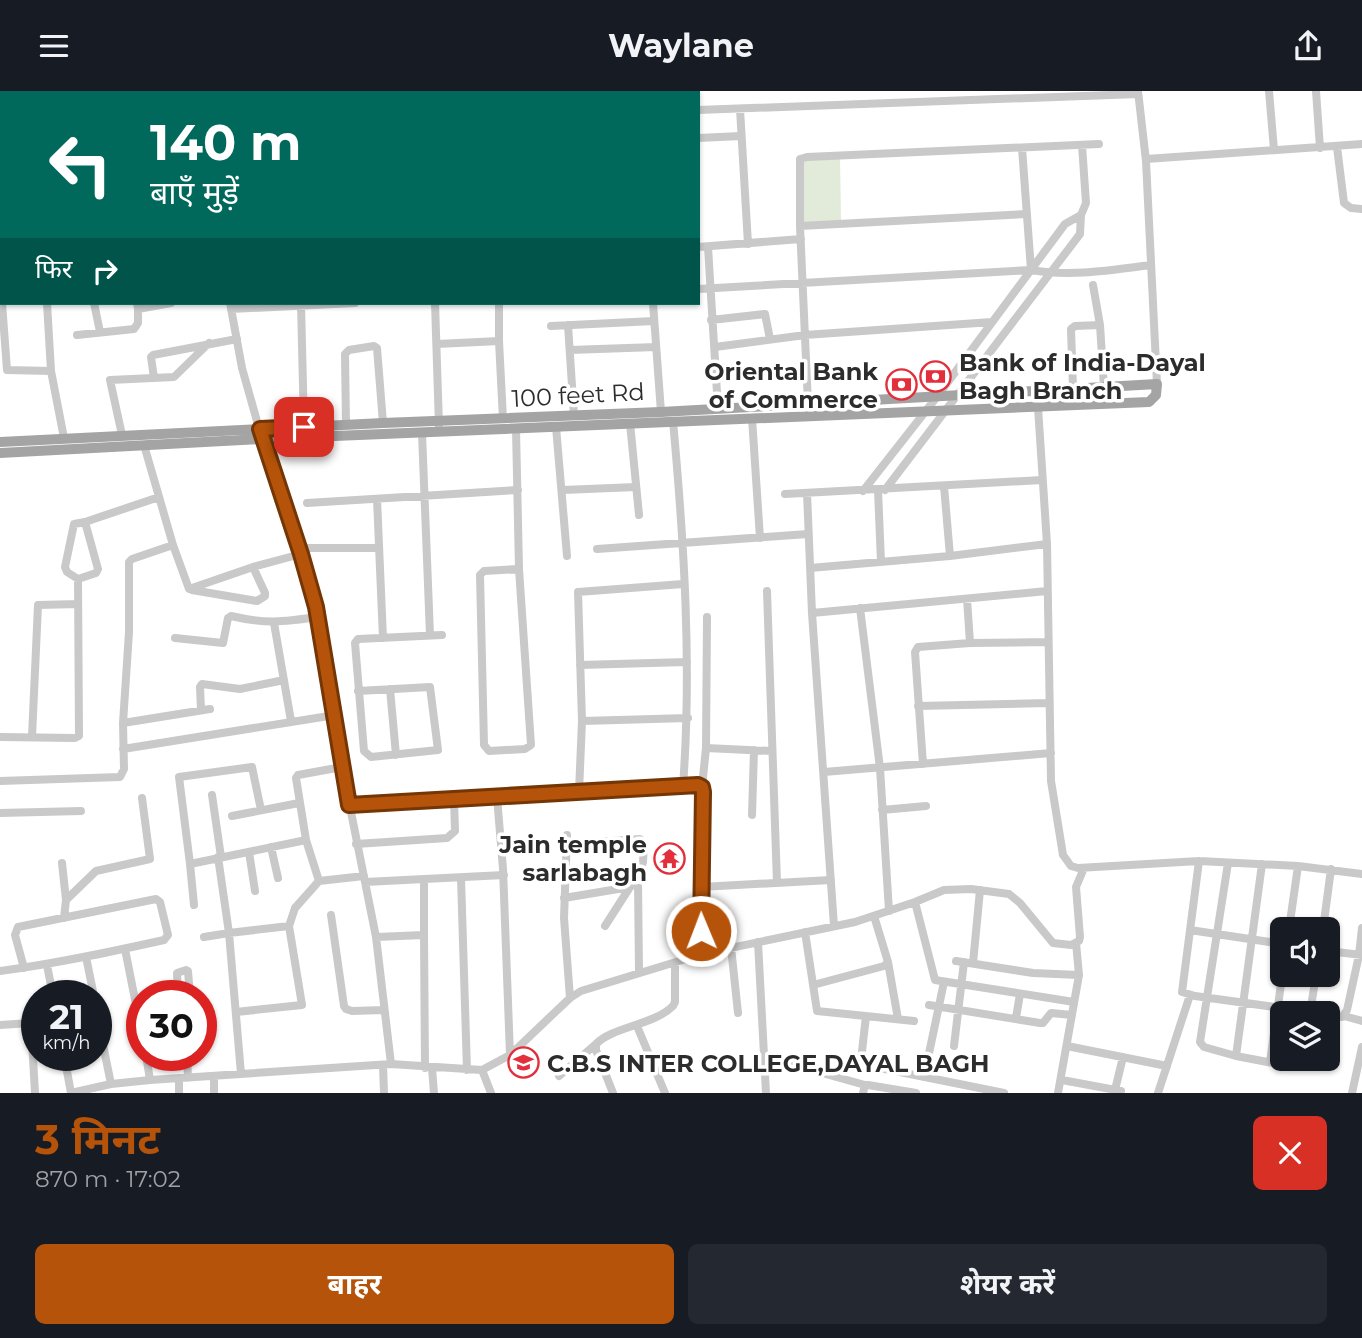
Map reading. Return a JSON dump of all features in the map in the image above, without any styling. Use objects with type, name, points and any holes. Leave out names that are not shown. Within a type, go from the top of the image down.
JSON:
[{"type":"main road","name":"100 feet Rd","points":[[0,442],[122,435],[261,434],[304,427],[383,423],[439,427],[503,419],[936,398],[1157,384]]},
{"type":"main road","points":[[0,453],[144,445],[261,434],[422,433],[439,427],[516,429],[1149,402],[1156,395],[1157,384]]},
{"type":"street","points":[[874,91],[875,103]]},
{"type":"street","points":[[916,91],[916,102]]},
{"type":"street","points":[[1269,91],[1274,151]]},
{"type":"street","points":[[1316,91],[1320,148]]},
{"type":"street","points":[[700,110],[916,102],[984,95],[1138,93],[1146,159],[1157,384]]},
{"type":"street","points":[[740,109],[748,243]]},
{"type":"street","points":[[700,138],[741,136]]},
{"type":"street","points":[[808,404],[800,226],[800,159],[1099,144]]},
{"type":"street","points":[[1146,159],[1362,144]]},
{"type":"street","points":[[881,562],[881,490],[1080,234],[1081,215],[1086,203],[1082,145]]},
{"type":"street","points":[[1337,147],[1344,203],[1354,209],[1362,209]]},
{"type":"street","points":[[1022,148],[1031,270]]},
{"type":"street","points":[[800,226],[1027,214]]},
{"type":"street","points":[[863,491],[936,398],[1065,224],[1081,215]]},
{"type":"street","points":[[718,409],[715,347],[703,247],[801,239]]},
{"type":"street","points":[[700,289],[1031,270],[1049,274],[1091,273],[1151,265]]},
{"type":"street","points":[[1093,285],[1100,325],[1104,387]]},
{"type":"street","points":[[2,305],[7,370],[51,371]]},
{"type":"street","points":[[47,305],[51,371],[64,439]]},
{"type":"street","points":[[94,305],[100,332]]},
{"type":"street","points":[[266,305],[230,306],[242,368],[261,434],[304,551],[317,617],[356,844],[376,937],[387,1065],[384,1093]]},
{"type":"street","points":[[301,305],[304,427]]},
{"type":"street","points":[[435,305],[439,427]]},
{"type":"street","points":[[499,305],[503,419]]},
{"type":"street","points":[[653,305],[661,412]]},
{"type":"street","points":[[77,335],[134,329],[138,323],[137,306]]},
{"type":"street","points":[[711,320],[765,314],[770,339]]},
{"type":"street","points":[[551,326],[654,321]]},
{"type":"street","points":[[715,347],[805,335],[992,322]]},
{"type":"street","points":[[568,324],[574,416]]},
{"type":"street","points":[[1073,390],[1071,329],[1075,326],[1100,325]]},
{"type":"street","points":[[154,378],[152,356],[237,339]]},
{"type":"street","points":[[437,344],[499,341]]},
{"type":"street","points":[[122,435],[110,380],[174,377],[209,343]]},
{"type":"street","points":[[346,425],[345,354],[374,346],[377,348],[383,423]]},
{"type":"street","points":[[570,350],[656,347]]},
{"type":"street","points":[[1037,392],[1047,544],[1051,781],[1062,850],[1071,866],[1084,868],[1199,861],[1298,866],[1362,874]]},
{"type":"street","points":[[752,418],[760,538]]},
{"type":"street","points":[[673,421],[687,662],[688,718],[684,786]]},
{"type":"street","points":[[629,423],[639,515]]},
{"type":"street","points":[[556,427],[567,556]]},
{"type":"street","points":[[516,429],[519,569],[531,745],[525,749],[489,751],[484,744],[480,575],[484,571],[519,569]]},
{"type":"street","points":[[422,433],[430,635]]},
{"type":"street","points":[[144,445],[173,545],[189,589]]},
{"type":"street","points":[[785,494],[1041,480]]},
{"type":"street","points":[[944,486],[950,556]]},
{"type":"street","points":[[563,491],[636,487]]},
{"type":"street","points":[[306,503],[518,490]]},
{"type":"street","points":[[807,493],[812,613],[834,926]]},
{"type":"street","points":[[85,522],[98,569],[94,574],[78,579],[67,572],[65,567],[74,524],[159,497]]},
{"type":"street","points":[[377,499],[383,638]]},
{"type":"street","points":[[597,549],[808,534]]},
{"type":"street","points":[[810,568],[950,556],[1047,544]]},
{"type":"street","points":[[0,781],[115,779],[123,773],[129,562],[173,545]]},
{"type":"street","points":[[189,589],[304,551],[379,548]]},
{"type":"street","points":[[189,589],[257,601],[265,596],[265,593],[253,567]]},
{"type":"street","points":[[0,737],[79,736],[78,579]]},
{"type":"street","points":[[579,792],[582,721],[578,592],[683,584]]},
{"type":"street","points":[[767,591],[778,883]]},
{"type":"street","points":[[812,613],[1046,591]]},
{"type":"street","points":[[967,599],[970,643]]},
{"type":"street","points":[[32,737],[38,605],[78,604]]},
{"type":"street","points":[[860,608],[880,768],[889,911]]},
{"type":"street","points":[[175,638],[223,643],[228,618],[231,616],[274,623],[317,617]]},
{"type":"street","points":[[702,954],[702,787],[706,748],[707,617]]},
{"type":"street","points":[[274,623],[291,721]]},
{"type":"street","points":[[358,691],[430,687],[439,747],[434,752],[371,757],[364,751],[358,691],[356,641],[442,635]]},
{"type":"street","points":[[923,764],[916,649],[921,645],[1048,642]]},
{"type":"street","points":[[580,665],[687,662]]},
{"type":"street","points":[[123,723],[205,709],[200,687],[202,684],[240,689],[284,680]]},
{"type":"street","points":[[390,689],[396,755]]},
{"type":"street","points":[[918,706],[1049,703]]},
{"type":"street","points":[[123,749],[335,715]]},
{"type":"street","points":[[582,721],[688,718]]},
{"type":"street","points":[[706,748],[772,751]]},
{"type":"street","points":[[752,815],[754,750]]},
{"type":"street","points":[[824,772],[1051,753]]},
{"type":"street","points":[[194,905],[179,778],[252,767],[261,810]]},
{"type":"street","points":[[319,881],[306,840],[295,782],[298,775],[342,767]]},
{"type":"street","points":[[349,805],[698,785],[702,787]]},
{"type":"street","points":[[212,795],[229,933],[241,1074]]},
{"type":"street","points":[[66,900],[96,871],[150,859],[142,797]]},
{"type":"street","points":[[497,797],[504,875],[510,1055]]},
{"type":"street","points":[[356,844],[447,838],[455,831],[454,799]]},
{"type":"street","points":[[232,816],[299,803]]},
{"type":"street","points":[[882,810],[926,806]]},
{"type":"street","points":[[0,813],[80,811]]},
{"type":"street","points":[[567,835],[564,898],[570,998]]},
{"type":"street","points":[[190,864],[306,840]]},
{"type":"street","points":[[597,842],[643,841],[643,862],[638,881],[639,973]]},
{"type":"street","points":[[271,848],[278,878]]},
{"type":"street","points":[[249,852],[256,891]]},
{"type":"street","points":[[1199,861],[1181,989],[1183,993],[1190,995],[1270,1007]]},
{"type":"street","points":[[62,863],[66,900],[64,918]]},
{"type":"street","points":[[1227,863],[1201,1045],[1236,1056],[1270,1062]]},
{"type":"street","points":[[1236,1056],[1262,865]]},
{"type":"street","points":[[1291,917],[1298,866]]},
{"type":"street","points":[[1058,1093],[1079,975],[1076,943],[1080,937],[1076,887],[1084,868]]},
{"type":"street","points":[[1325,917],[1331,869]]},
{"type":"street","points":[[236,1013],[302,1005],[289,926],[295,908],[319,881],[424,880],[504,875]]},
{"type":"street","points":[[461,878],[467,1070]]},
{"type":"street","points":[[424,880],[429,1068],[434,1093]]},
{"type":"street","points":[[701,887],[831,880]]},
{"type":"street","points":[[605,926],[630,887],[638,881]]},
{"type":"street","points":[[564,898],[630,887]]},
{"type":"street","points":[[67,1071],[71,1093],[111,1084],[150,1080],[387,1065],[482,1070],[510,1055],[570,998],[581,991],[702,954],[874,916],[915,902],[939,890],[1002,892],[1014,897],[1053,943],[1076,943]]},
{"type":"street","points":[[954,1046],[964,962],[980,890]]},
{"type":"street","points":[[0,971],[24,968],[47,965],[164,940],[167,937],[159,900],[16,929],[15,935],[24,968]]},
{"type":"street","points":[[915,902],[932,977],[961,985],[1074,1002]]},
{"type":"street","points":[[331,915],[344,1006],[352,1011],[384,1010]]},
{"type":"street","points":[[874,916],[888,962],[898,1019]]},
{"type":"street","points":[[204,937],[289,926]]},
{"type":"street","points":[[1344,1016],[1361,955],[1362,928]]},
{"type":"street","points":[[1190,930],[1270,942]]},
{"type":"street","points":[[805,932],[817,1011],[914,1021]]},
{"type":"street","points":[[376,937],[424,935]]},
{"type":"street","points":[[758,942],[766,1093]]},
{"type":"street","points":[[731,947],[738,1013]]},
{"type":"street","points":[[125,949],[131,980]]},
{"type":"street","points":[[1340,952],[1361,955]]},
{"type":"street","points":[[86,957],[90,980]]},
{"type":"street","points":[[813,985],[884,966],[888,962]]},
{"type":"street","points":[[964,962],[1033,973],[1079,975]]},
{"type":"street","points":[[559,1076],[601,1039],[637,1026],[673,1006],[675,963]]},
{"type":"street","points":[[47,965],[50,980]]},
{"type":"street","points":[[177,980],[177,973],[186,970],[189,980]]},
{"type":"street","points":[[924,1077],[944,982]]},
{"type":"street","points":[[1016,1018],[1020,994]]},
{"type":"street","points":[[1158,1093],[1190,995]]},
{"type":"street","points":[[929,1005],[1042,1023],[1051,1013],[1072,1015]]},
{"type":"street","points":[[866,1016],[861,1060],[863,1064],[965,1089],[1004,1093]]},
{"type":"street","points":[[1340,1016],[1362,1021]]},
{"type":"street","points":[[0,1024],[31,1023],[35,1093]]},
{"type":"street","points":[[637,1026],[665,1093]]},
{"type":"street","points":[[596,1044],[614,1093]]},
{"type":"street","points":[[1067,1046],[1167,1066]]},
{"type":"street","points":[[1352,1093],[1361,1053]]},
{"type":"street","points":[[1062,1080],[1117,1091],[1123,1056]]},
{"type":"street","points":[[765,1057],[864,1089],[916,1093]]},
{"type":"street","points":[[482,1070],[491,1093]]},
{"type":"street","points":[[108,1071],[111,1084]]},
{"type":"street","points":[[149,1071],[150,1080]]},
{"type":"street","points":[[179,1093],[185,1071]]},
{"type":"street","points":[[214,1076],[214,1093]]},
{"type":"green space","points":[[840,155],[841,223],[800,226],[800,159]]},
{"type":"place","name":"Bank of India-Dayal Bagh Branch","points":[[936,376]]},
{"type":"place","name":"Oriental Bank of Commerce","points":[[901,385]]},
{"type":"place","name":"Jain temple sarlabagh","points":[[670,858]]},
{"type":"place","name":"C.B.S INTER COLLEGE,DAYAL BAGH","points":[[524,1063]]},
{"type":"route","points":[[304,427],[260,429],[316,607],[349,805],[698,785],[703,792],[701,931]]}]
